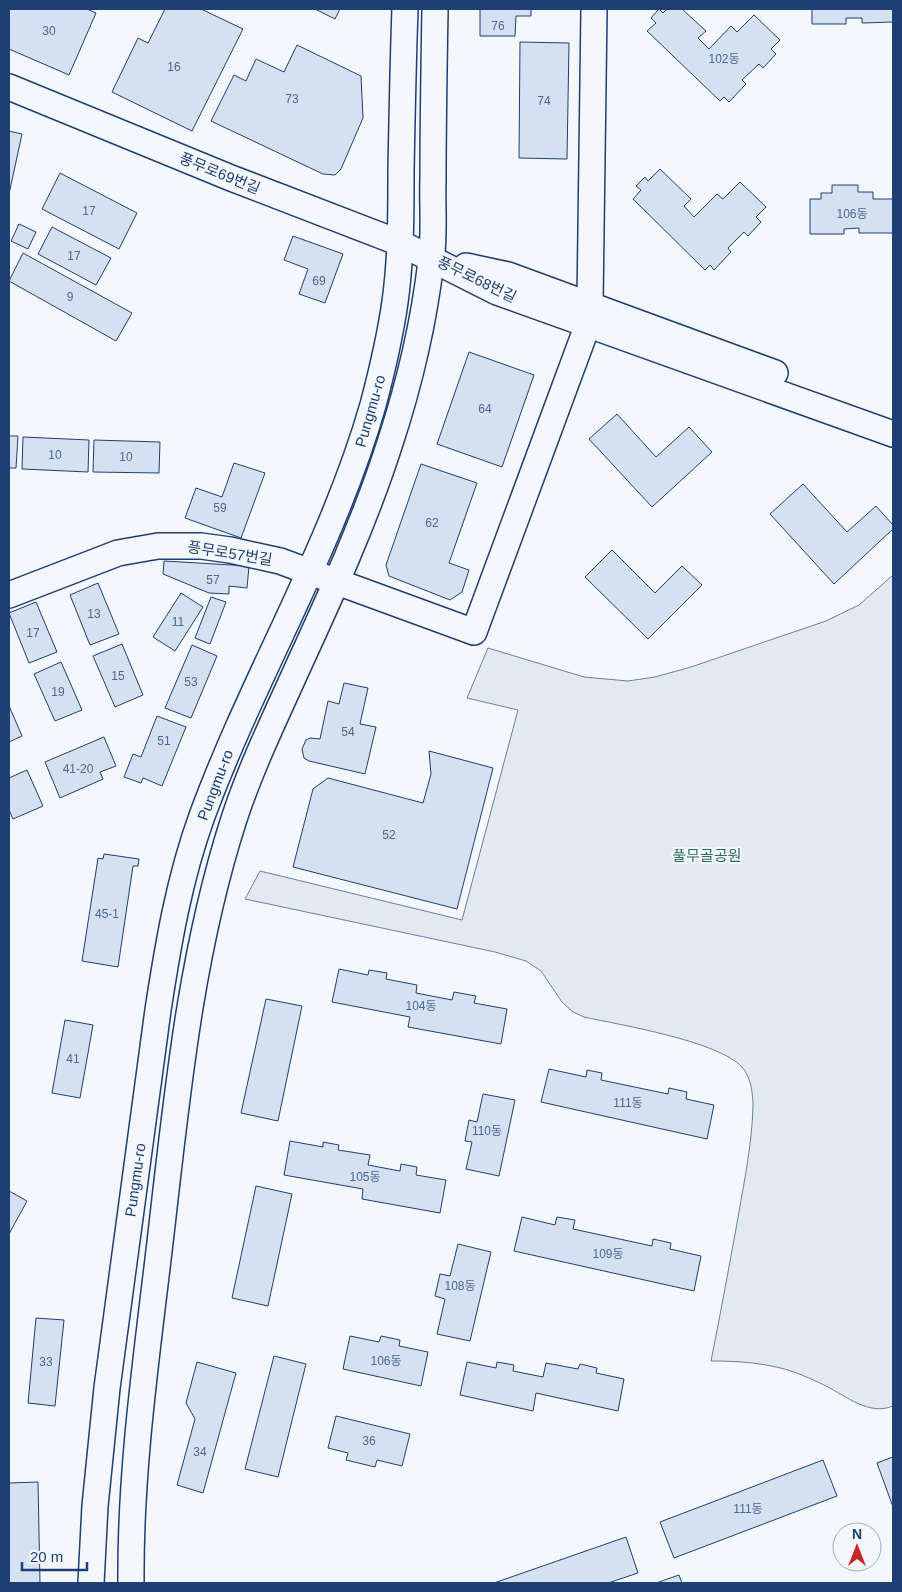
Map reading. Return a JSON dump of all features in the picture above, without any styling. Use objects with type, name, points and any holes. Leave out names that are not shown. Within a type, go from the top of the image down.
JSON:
[{"type":"street","name":"Pungmu-ro","points":[[91,1583],[94,1506],[107,1388],[166,954],[177,904],[201,819],[223,763],[310,572],[359,450],[375,397],[388,345],[395,301],[400,243],[405,9]]},
{"type":"street","name":"Pungmu-ro","points":[[131,1583],[132,1521],[140,1417],[172,1134],[188,1018],[199,960],[210,906],[223,857],[245,790],[269,730],[336,583],[362,519],[390,442],[417,341],[432,258],[435,9]]},
{"type":"street","points":[[589,314],[594,9]]},
{"type":"street","name":"풍무로69번길","points":[[9,87],[231,178],[400,243],[432,258]]},
{"type":"street","name":"풍무로68번길","points":[[432,258],[508,275],[589,314],[893,434]]},
{"type":"street","name":"풍무로68번길","points":[[589,314],[893,415]]},
{"type":"street","name":"풍무로57번길","points":[[9,595],[97,560],[136,548],[201,546],[280,561],[474,632],[589,314]]},
{"type":"green space","name":"풀무골공원","points":[[893,575],[893,1406],[875,1408],[858,1404],[818,1382],[774,1366],[732,1361],[711,1361],[739,1212],[751,1133],[752,1091],[748,1076],[742,1067],[730,1058],[712,1049],[691,1042],[644,1029],[584,1017],[573,1012],[562,1002],[541,971],[526,961],[495,952],[245,899],[260,871],[462,920],[518,710],[467,698],[488,648],[584,677],[628,681],[655,677],[691,667],[826,621],[859,605]]},
{"type":"building","points":[[9,9],[87,9],[96,13],[69,75],[9,49]]},
{"type":"building","points":[[165,9],[201,9],[243,29],[192,131],[112,92],[138,38],[148,43]]},
{"type":"building","points":[[315,9],[340,9],[335,19]]},
{"type":"building","points":[[480,9],[531,9],[531,16],[516,16],[515,36],[480,36]]},
{"type":"building","points":[[659,9],[663,13],[667,9],[682,9],[706,31],[698,38],[709,49],[731,26],[737,32],[754,15],[780,40],[771,49],[776,54],[763,68],[759,64],[742,80],[746,84],[729,102],[724,97],[720,101],[647,31],[656,23],[651,18]]},
{"type":"building","points":[[812,9],[893,9],[893,22],[862,23],[862,18],[846,18],[846,24],[812,24]]},
{"type":"building","points":[[520,42],[569,43],[567,159],[519,158]]},
{"type":"building","points":[[297,45],[361,76],[363,118],[341,169],[335,175],[323,174],[211,121],[234,75],[246,81],[256,59],[284,72]]},
{"type":"building","points":[[9,131],[22,134],[9,194]]},
{"type":"building","points":[[660,169],[691,199],[684,206],[694,217],[717,194],[723,199],[740,182],[766,207],[756,217],[761,222],[748,236],[744,232],[728,248],[731,252],[714,270],[710,265],[705,270],[633,199],[641,190],[636,186],[645,177],[648,181]]},
{"type":"building","points":[[60,173],[137,213],[119,249],[42,209]]},
{"type":"building","points":[[832,185],[858,185],[858,192],[873,192],[873,199],[893,199],[893,233],[859,233],[859,228],[844,229],[844,234],[810,234],[810,199],[821,199],[821,193],[832,193]]},
{"type":"building","points":[[19,224],[36,232],[28,249],[11,241]]},
{"type":"building","points":[[52,227],[111,258],[96,285],[38,254]]},
{"type":"building","points":[[293,236],[343,254],[325,303],[299,294],[308,269],[284,260]]},
{"type":"building","points":[[23,253],[132,313],[116,341],[9,281]]},
{"type":"building","points":[[469,352],[534,375],[502,467],[437,444]]},
{"type":"building","points":[[617,414],[656,457],[689,427],[712,452],[652,507],[589,439]]},
{"type":"building","points":[[9,436],[18,436],[16,468],[9,468]]},
{"type":"building","points":[[23,437],[89,440],[88,472],[22,469]]},
{"type":"building","points":[[94,440],[160,442],[159,473],[93,472]]},
{"type":"building","points":[[234,463],[265,473],[241,538],[185,518],[196,488],[222,497]]},
{"type":"building","points":[[421,464],[477,483],[449,563],[469,570],[462,592],[450,600],[389,576],[386,565]]},
{"type":"building","points":[[803,484],[847,532],[876,506],[893,525],[893,529],[834,584],[770,514]]},
{"type":"building","points":[[612,550],[655,593],[682,566],[702,585],[648,639],[585,577]]},
{"type":"building","points":[[164,561],[249,566],[247,588],[229,586],[229,594],[209,593],[163,574]]},
{"type":"building","points":[[98,583],[119,634],[90,645],[70,595]]},
{"type":"building","points":[[181,593],[203,607],[175,651],[153,637]]},
{"type":"building","points":[[211,597],[226,602],[210,644],[195,638]]},
{"type":"building","points":[[36,602],[57,652],[29,663],[9,613]]},
{"type":"building","points":[[122,644],[143,695],[115,707],[93,656]]},
{"type":"building","points":[[192,645],[217,656],[191,718],[165,708]]},
{"type":"building","points":[[61,662],[82,710],[55,721],[34,674]]},
{"type":"building","points":[[344,683],[368,688],[360,724],[376,727],[365,774],[309,761],[304,758],[302,749],[306,740],[310,738],[320,739],[328,701],[339,704]]},
{"type":"building","points":[[9,706],[22,736],[9,742]]},
{"type":"building","points":[[157,716],[186,727],[162,786],[143,778],[141,783],[124,777],[133,754],[141,757]]},
{"type":"building","points":[[104,737],[116,766],[100,772],[103,779],[60,798],[45,762]]},
{"type":"building","points":[[429,751],[493,768],[457,909],[293,867],[313,789],[328,778],[423,803],[431,774]]},
{"type":"building","points":[[27,770],[43,806],[13,819],[9,810],[9,778]]},
{"type":"building","points":[[104,854],[139,859],[138,866],[133,866],[118,967],[82,961],[98,858],[103,859]]},
{"type":"building","points":[[339,969],[368,975],[369,970],[387,973],[386,979],[417,985],[416,993],[452,1000],[454,992],[476,996],[474,1003],[507,1009],[501,1044],[408,1027],[410,1017],[332,1002]]},
{"type":"building","points":[[266,999],[302,1006],[278,1121],[241,1113]]},
{"type":"building","points":[[65,1020],[93,1025],[80,1098],[52,1093]]},
{"type":"building","points":[[549,1069],[586,1077],[587,1070],[602,1073],[601,1080],[668,1094],[669,1088],[687,1092],[686,1099],[714,1105],[707,1139],[541,1102]]},
{"type":"building","points":[[483,1094],[515,1100],[499,1176],[466,1169],[472,1142],[465,1141],[469,1120],[477,1122]]},
{"type":"building","points":[[290,1141],[323,1147],[323,1142],[339,1145],[338,1150],[370,1155],[368,1165],[400,1171],[401,1164],[417,1167],[416,1175],[446,1180],[440,1213],[362,1199],[363,1189],[284,1175]]},
{"type":"building","points":[[256,1186],[292,1194],[268,1306],[232,1298]]},
{"type":"building","points":[[9,1191],[27,1201],[9,1234]]},
{"type":"building","points":[[522,1217],[555,1225],[557,1217],[575,1220],[573,1229],[652,1246],[653,1239],[671,1243],[670,1249],[701,1256],[694,1291],[514,1251]]},
{"type":"building","points":[[458,1244],[491,1252],[470,1341],[437,1334],[445,1299],[435,1296],[440,1274],[450,1276]]},
{"type":"building","points":[[36,1318],[64,1320],[55,1406],[28,1403]]},
{"type":"building","points":[[350,1336],[379,1342],[381,1336],[400,1340],[399,1346],[428,1352],[421,1386],[343,1369]]},
{"type":"building","points":[[274,1356],[306,1364],[278,1477],[245,1469]]},
{"type":"building","points":[[197,1362],[236,1373],[203,1493],[177,1485],[195,1419],[186,1403]]},
{"type":"building","points":[[467,1362],[496,1368],[497,1362],[514,1365],[513,1371],[543,1377],[546,1363],[578,1369],[580,1364],[597,1368],[596,1373],[624,1379],[618,1411],[536,1393],[533,1411],[460,1395]]},
{"type":"building","points":[[336,1416],[410,1434],[402,1466],[377,1460],[375,1467],[346,1460],[348,1453],[328,1448]]},
{"type":"building","points":[[893,1457],[893,1507],[877,1463]]},
{"type":"building","points":[[823,1460],[837,1496],[674,1558],[660,1522]]},
{"type":"building","points":[[38,1482],[40,1583],[9,1583],[9,1483]]},
{"type":"building","points":[[626,1537],[638,1573],[608,1583],[494,1583]]},
{"type":"building","points":[[679,1575],[682,1583],[656,1583]]}]
